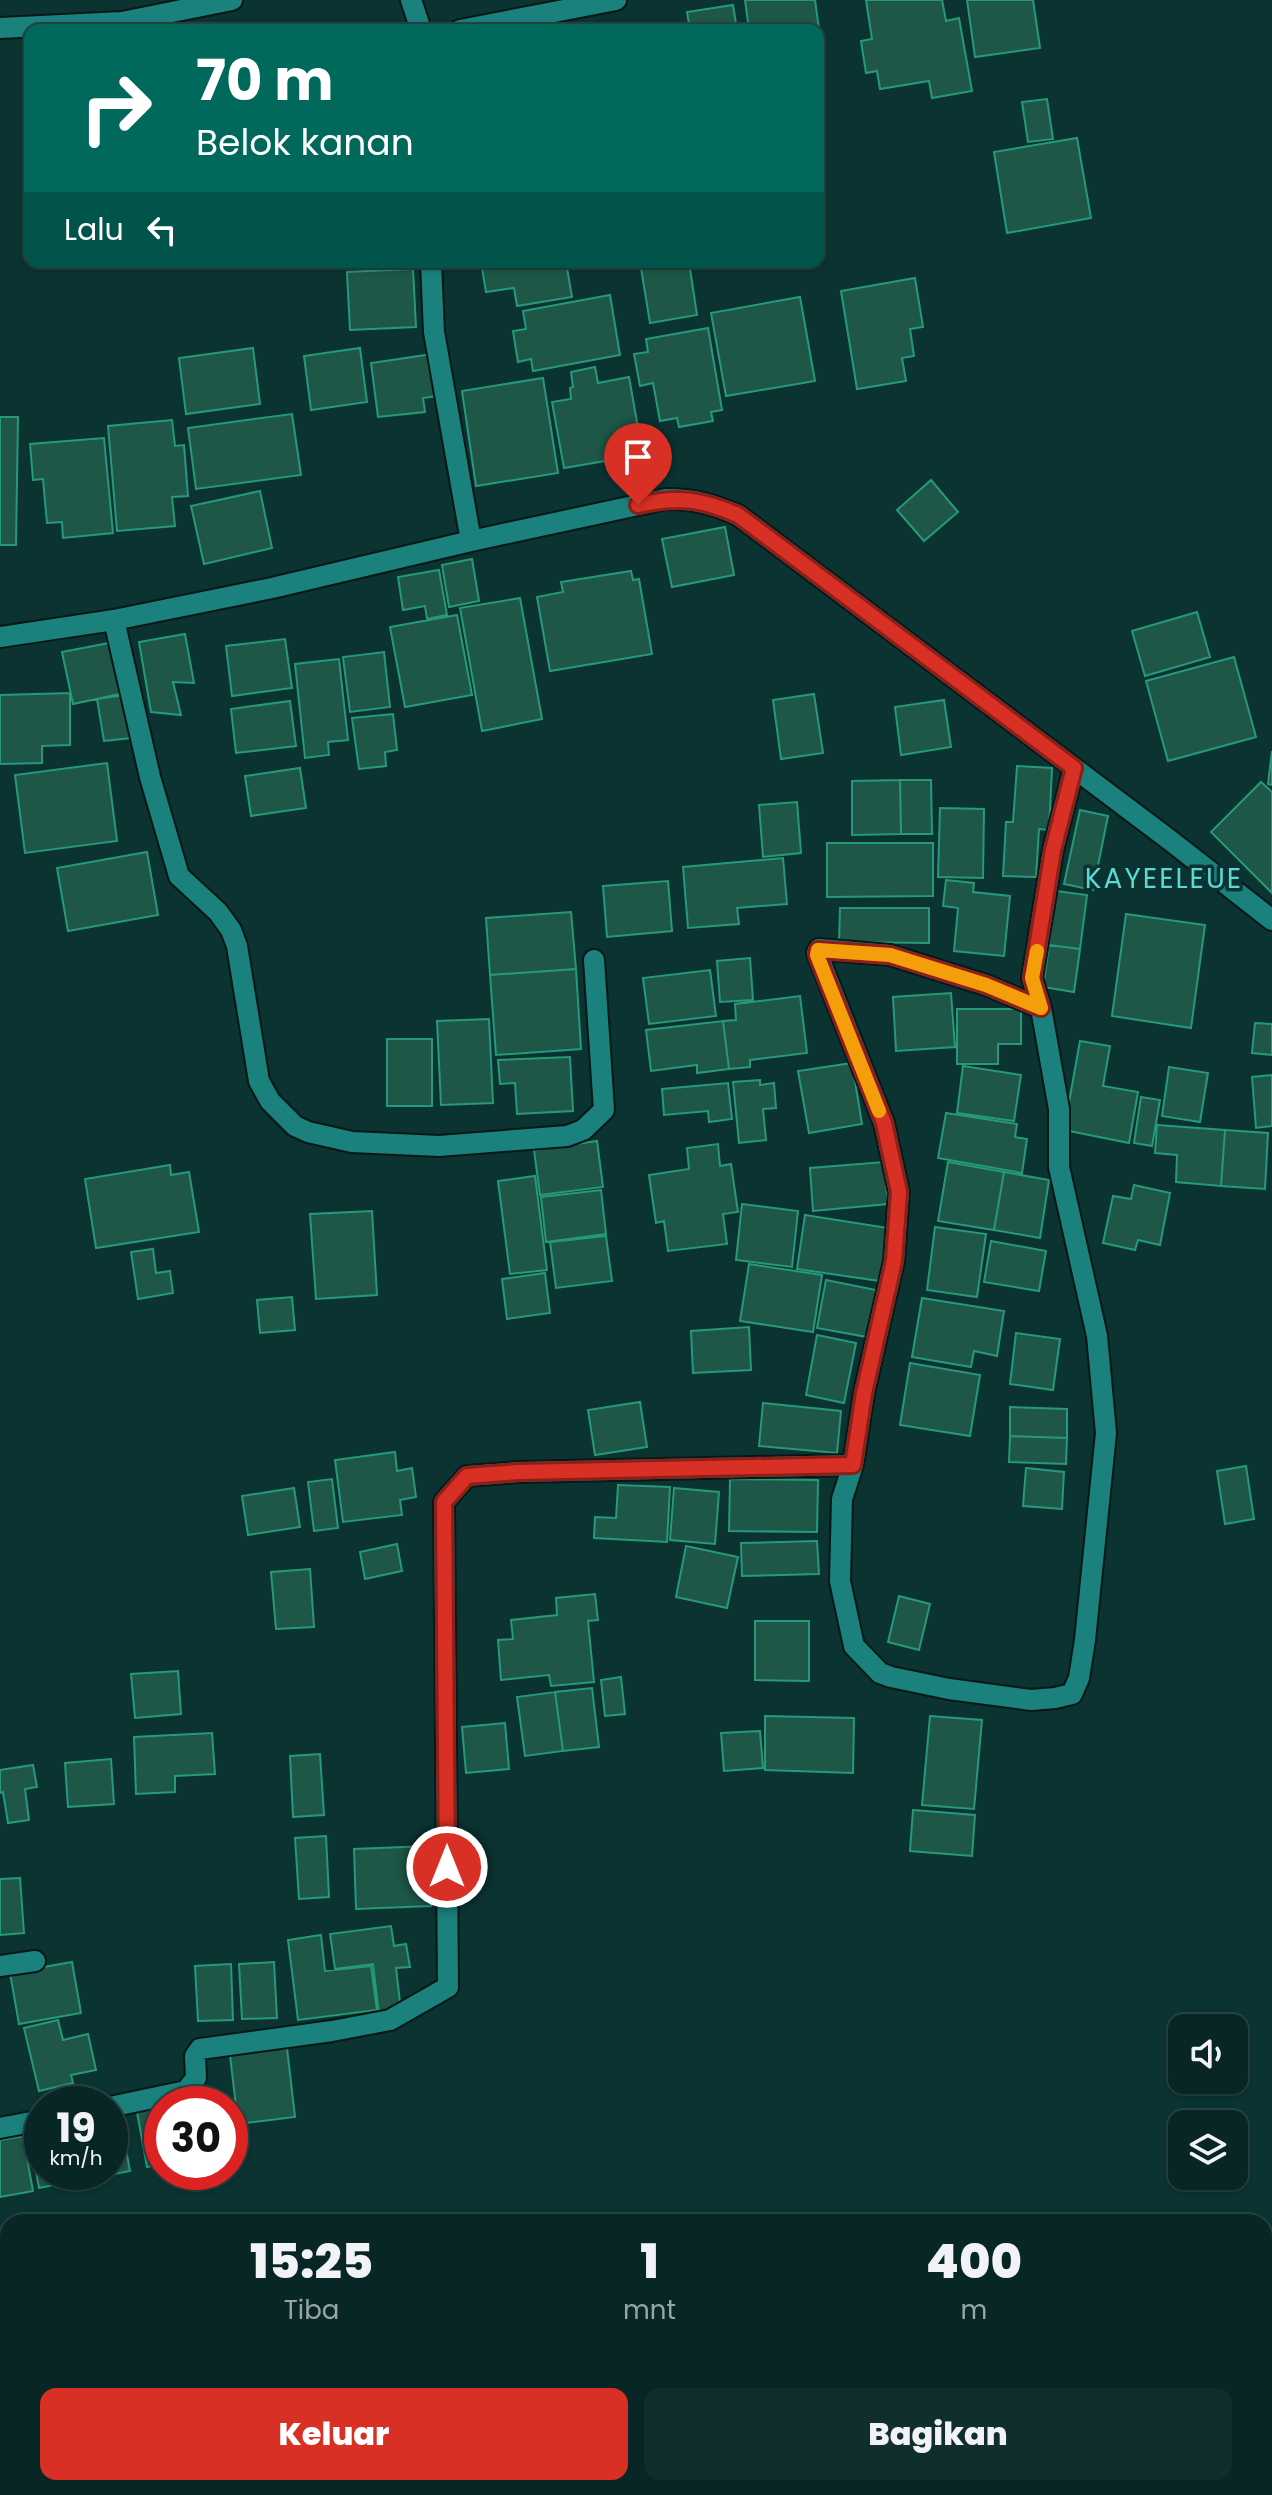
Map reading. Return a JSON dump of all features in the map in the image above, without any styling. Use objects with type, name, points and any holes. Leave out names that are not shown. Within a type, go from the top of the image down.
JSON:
[{"type":"street","points":[[81,24],[122,22],[232,0]]},
{"type":"street","points":[[411,0],[419,24]]},
{"type":"street","points":[[491,24],[616,0]]},
{"type":"street","points":[[0,28],[24,27]]},
{"type":"street","points":[[431,268],[434,332],[471,541]]},
{"type":"street","points":[[0,637],[114,620],[272,588],[666,499],[693,499],[738,515],[1272,920]]},
{"type":"street","points":[[114,620],[150,777],[179,876],[218,912],[231,930],[237,946],[259,1081],[270,1101],[295,1126],[352,1142],[439,1146],[567,1136],[583,1130],[604,1110],[594,960]]},
{"type":"street","points":[[1041,1008],[986,985],[890,955],[818,950],[817,955],[884,1123],[899,1192],[894,1261],[864,1393],[853,1465],[842,1499],[840,1581],[854,1646],[880,1673],[891,1677],[949,1689],[1031,1700],[1072,1694],[1079,1678],[1106,1433],[1097,1336],[1059,1167],[1059,1109],[1041,1008],[1032,978],[1053,850],[1074,768]]},
{"type":"street","points":[[128,2103],[186,2091],[196,2078],[195,2056],[200,2049],[390,2020],[448,1987],[444,1502],[467,1476],[519,1472],[853,1465]]},
{"type":"street","points":[[0,1966],[35,1961]]},
{"type":"street","points":[[0,2128],[24,2123]]},
{"type":"building","points":[[745,0],[815,0],[818,24],[748,24]]},
{"type":"building","points":[[866,0],[942,0],[946,21],[959,18],[972,91],[932,98],[929,81],[880,89],[877,71],[866,73],[861,41],[872,39]]},
{"type":"building","points":[[967,0],[1033,0],[1040,48],[975,57]]},
{"type":"building","points":[[733,5],[736,24],[689,24],[687,12]]},
{"type":"building","points":[[1047,99],[1053,139],[1028,142],[1022,102]]},
{"type":"building","points":[[1077,138],[1091,218],[1007,233],[994,152]]},
{"type":"building","points":[[482,268],[567,268],[572,297],[517,306],[514,288],[486,292]]},
{"type":"building","points":[[641,268],[690,268],[697,315],[650,323]]},
{"type":"building","points":[[413,269],[416,327],[350,330],[347,272]]},
{"type":"building","points":[[915,278],[923,327],[910,329],[914,356],[902,358],[906,381],[857,389],[841,291]]},
{"type":"building","points":[[610,295],[620,355],[533,371],[531,359],[518,362],[513,331],[526,329],[523,311]]},
{"type":"building","points":[[800,297],[815,381],[726,396],[711,313]]},
{"type":"building","points":[[708,328],[722,410],[711,412],[713,421],[679,427],[677,418],[660,421],[653,383],[640,386],[634,354],[648,352],[646,339]]},
{"type":"building","points":[[253,348],[260,404],[186,414],[179,358]]},
{"type":"building","points":[[360,348],[367,402],[311,410],[304,356]]},
{"type":"building","points":[[433,354],[438,396],[423,398],[425,412],[378,417],[371,363]]},
{"type":"building","points":[[595,367],[598,383],[629,377],[645,467],[619,472],[617,459],[564,468],[552,402],[571,399],[571,372]]},
{"type":"building","points":[[543,378],[558,473],[476,486],[462,391]]},
{"type":"building","points":[[292,414],[301,475],[196,489],[188,428]]},
{"type":"building","points":[[0,417],[18,417],[16,545],[0,545]]},
{"type":"building","points":[[172,420],[175,446],[184,445],[188,496],[172,497],[175,526],[117,531],[108,426]]},
{"type":"building","points":[[104,438],[113,533],[63,538],[62,522],[47,523],[43,479],[33,480],[30,444]]},
{"type":"building","points":[[931,480],[958,512],[924,541],[897,510]]},
{"type":"building","points":[[260,491],[272,548],[204,564],[191,506]]},
{"type":"building","points":[[725,527],[734,575],[672,587],[662,539]]},
{"type":"building","points":[[472,559],[479,601],[449,607],[442,565]]},
{"type":"building","points":[[439,570],[447,615],[427,619],[425,606],[403,610],[398,577]]},
{"type":"building","points":[[631,571],[633,580],[639,579],[652,654],[550,671],[537,597],[563,592],[561,582]]},
{"type":"building","points":[[520,598],[542,719],[482,731],[460,608]]},
{"type":"building","points":[[1197,612],[1210,657],[1145,676],[1132,631]]},
{"type":"building","points":[[457,615],[472,695],[405,707],[390,627]]},
{"type":"building","points":[[185,634],[194,683],[173,682],[181,715],[151,712],[139,642]]},
{"type":"building","points":[[285,639],[292,688],[232,696],[226,646]]},
{"type":"building","points":[[109,643],[120,694],[73,704],[62,652]]},
{"type":"building","points":[[384,652],[390,707],[350,712],[343,657]]},
{"type":"building","points":[[1234,657],[1256,737],[1168,761],[1146,681]]},
{"type":"building","points":[[339,659],[348,740],[328,742],[329,755],[305,758],[295,664]]},
{"type":"building","points":[[70,693],[70,745],[42,746],[42,763],[0,764],[0,695]]},
{"type":"building","points":[[814,694],[823,753],[781,759],[773,700]]},
{"type":"building","points":[[125,695],[131,738],[104,741],[97,699]]},
{"type":"building","points":[[944,700],[951,747],[901,755],[895,707]]},
{"type":"building","points":[[290,701],[296,746],[236,753],[231,709]]},
{"type":"building","points":[[393,714],[397,750],[385,752],[386,766],[359,769],[352,718]]},
{"type":"building","points":[[1272,751],[1272,785],[1268,784]]},
{"type":"building","points":[[107,763],[117,841],[25,853],[15,775]]},
{"type":"building","points":[[1017,766],[1052,768],[1049,830],[1039,829],[1036,877],[1003,876],[1006,822],[1013,822]]},
{"type":"building","points":[[300,768],[306,808],[251,816],[245,776]]},
{"type":"building","points":[[900,780],[901,834],[852,835],[852,781]]},
{"type":"building","points":[[900,780],[931,780],[932,834],[901,834]]},
{"type":"building","points":[[1261,782],[1272,792],[1272,893],[1211,832]]},
{"type":"building","points":[[797,802],[801,853],[763,857],[759,805]]},
{"type":"building","points":[[940,808],[984,809],[983,878],[938,877]]},
{"type":"building","points":[[1080,810],[1108,816],[1093,890],[1064,884]]},
{"type":"building","points":[[827,843],[933,843],[933,896],[827,897]]},
{"type":"building","points":[[147,852],[158,915],[68,931],[57,868]]},
{"type":"building","points":[[783,858],[787,904],[737,908],[739,924],[688,928],[683,867]]},
{"type":"building","points":[[946,880],[974,883],[973,892],[1010,896],[1004,956],[954,951],[958,908],[943,906]]},
{"type":"building","points":[[668,881],[672,931],[607,937],[603,886]]},
{"type":"building","points":[[1056,891],[1087,895],[1080,949],[1049,945]]},
{"type":"building","points":[[840,908],[929,908],[929,943],[839,942]]},
{"type":"building","points":[[571,912],[576,969],[490,975],[486,918]]},
{"type":"building","points":[[1126,914],[1205,925],[1191,1028],[1112,1016]]},
{"type":"building","points":[[1049,945],[1080,949],[1074,992],[1043,987]]},
{"type":"building","points":[[750,958],[753,1000],[720,1002],[717,961]]},
{"type":"building","points":[[576,969],[581,1049],[496,1055],[490,975]]},
{"type":"building","points":[[710,970],[716,1016],[649,1024],[643,978]]},
{"type":"building","points":[[951,993],[955,1047],[896,1051],[893,997]]},
{"type":"building","points":[[800,996],[807,1053],[750,1060],[750,1067],[729,1069],[723,1021],[736,1020],[735,1004]]},
{"type":"building","points":[[957,1009],[1021,1009],[1021,1044],[998,1044],[998,1064],[957,1064]]},
{"type":"building","points":[[489,1019],[493,1103],[441,1105],[437,1021]]},
{"type":"building","points":[[723,1021],[729,1069],[697,1073],[697,1065],[651,1071],[646,1030]]},
{"type":"building","points":[[1255,1023],[1272,1024],[1272,1055],[1252,1053]]},
{"type":"building","points":[[387,1039],[432,1039],[432,1106],[387,1106]]},
{"type":"building","points":[[1080,1041],[1110,1046],[1103,1086],[1138,1092],[1129,1143],[1064,1130]]},
{"type":"building","points":[[570,1057],[573,1111],[517,1114],[515,1083],[500,1084],[498,1060]]},
{"type":"building","points":[[852,1063],[862,1124],[809,1133],[798,1071]]},
{"type":"building","points":[[963,1066],[1021,1075],[1014,1121],[957,1113]]},
{"type":"building","points":[[1169,1067],[1208,1073],[1200,1122],[1162,1116]]},
{"type":"building","points":[[1272,1075],[1272,1126],[1256,1128],[1252,1077]]},
{"type":"building","points":[[760,1080],[760,1085],[774,1083],[776,1108],[763,1109],[766,1140],[739,1143],[733,1082]]},
{"type":"building","points":[[728,1083],[732,1119],[709,1122],[708,1111],[664,1115],[662,1089]]},
{"type":"building","points":[[1141,1097],[1160,1100],[1152,1146],[1134,1143]]},
{"type":"building","points":[[946,1113],[1017,1124],[1015,1137],[1027,1139],[1022,1173],[938,1158]]},
{"type":"building","points":[[1157,1125],[1225,1130],[1221,1186],[1176,1182],[1177,1155],[1155,1153]]},
{"type":"building","points":[[1225,1130],[1268,1133],[1265,1189],[1221,1186]]},
{"type":"building","points":[[597,1141],[603,1187],[540,1195],[534,1150]]},
{"type":"building","points":[[718,1144],[720,1166],[731,1164],[738,1212],[723,1214],[727,1244],[668,1251],[664,1221],[656,1223],[649,1175],[689,1169],[687,1148]]},
{"type":"building","points":[[884,1162],[888,1204],[813,1211],[810,1168]]},
{"type":"building","points":[[948,1162],[1004,1172],[994,1230],[938,1221]]},
{"type":"building","points":[[170,1165],[171,1175],[189,1172],[199,1232],[96,1248],[85,1179]]},
{"type":"building","points":[[1004,1172],[1049,1180],[1040,1238],[994,1230]]},
{"type":"building","points":[[535,1176],[547,1270],[510,1274],[498,1181]]},
{"type":"building","points":[[1134,1185],[1170,1193],[1160,1245],[1138,1240],[1135,1250],[1103,1243],[1113,1196],[1131,1199]]},
{"type":"building","points":[[601,1190],[606,1234],[546,1242],[541,1197]]},
{"type":"building","points":[[742,1204],[798,1211],[792,1267],[736,1260]]},
{"type":"building","points":[[372,1211],[377,1295],[316,1299],[310,1214]]},
{"type":"building","points":[[805,1215],[888,1228],[880,1281],[797,1269]]},
{"type":"building","points":[[935,1227],[986,1234],[977,1297],[927,1290]]},
{"type":"building","points":[[606,1236],[612,1281],[556,1288],[550,1242]]},
{"type":"building","points":[[991,1241],[1046,1251],[1039,1291],[984,1282]]},
{"type":"building","points":[[153,1249],[156,1273],[170,1271],[173,1293],[138,1299],[131,1252]]},
{"type":"building","points":[[749,1264],[822,1275],[813,1332],[740,1321]]},
{"type":"building","points":[[545,1273],[550,1313],[507,1319],[502,1279]]},
{"type":"building","points":[[826,1280],[876,1290],[867,1337],[817,1328]]},
{"type":"building","points":[[292,1297],[295,1330],[260,1333],[257,1300]]},
{"type":"building","points":[[922,1298],[1004,1311],[997,1356],[974,1351],[971,1367],[912,1357]]},
{"type":"building","points":[[749,1327],[751,1370],[693,1373],[691,1331]]},
{"type":"building","points":[[1016,1333],[1060,1339],[1053,1390],[1010,1384]]},
{"type":"building","points":[[817,1335],[856,1343],[844,1403],[806,1395]]},
{"type":"building","points":[[910,1363],[980,1375],[970,1436],[900,1425]]},
{"type":"building","points":[[640,1402],[647,1447],[595,1455],[588,1410]]},
{"type":"building","points":[[763,1403],[841,1411],[837,1453],[759,1446]]},
{"type":"building","points":[[1010,1407],[1067,1409],[1067,1438],[1010,1436]]},
{"type":"building","points":[[1010,1436],[1067,1438],[1066,1464],[1009,1462]]},
{"type":"building","points":[[395,1452],[397,1471],[412,1468],[416,1497],[400,1500],[402,1515],[343,1522],[335,1460]]},
{"type":"building","points":[[1246,1466],[1254,1519],[1225,1524],[1217,1471]]},
{"type":"building","points":[[1026,1468],[1064,1472],[1062,1509],[1023,1506]]},
{"type":"building","points":[[332,1479],[338,1528],[314,1531],[308,1482]]},
{"type":"building","points":[[730,1479],[818,1480],[817,1532],[729,1531]]},
{"type":"building","points":[[618,1485],[670,1487],[667,1542],[594,1538],[595,1517],[616,1518]]},
{"type":"building","points":[[294,1488],[300,1527],[248,1535],[242,1496]]},
{"type":"building","points":[[674,1488],[719,1492],[715,1544],[670,1540]]},
{"type":"building","points":[[817,1541],[819,1574],[742,1576],[741,1543]]},
{"type":"building","points":[[397,1544],[402,1571],[365,1579],[360,1552]]},
{"type":"building","points":[[686,1546],[738,1557],[727,1608],[676,1597]]},
{"type":"building","points":[[310,1569],[314,1627],[276,1629],[271,1572]]},
{"type":"building","points":[[595,1594],[598,1620],[588,1621],[594,1682],[551,1686],[549,1675],[501,1680],[498,1640],[513,1639],[511,1620],[557,1615],[556,1598]]},
{"type":"building","points":[[899,1596],[930,1604],[919,1650],[888,1642]]},
{"type":"building","points":[[755,1621],[809,1621],[809,1681],[755,1680]]},
{"type":"building","points":[[178,1671],[181,1714],[135,1718],[131,1674]]},
{"type":"building","points":[[621,1677],[625,1714],[605,1716],[601,1680]]},
{"type":"building","points":[[592,1688],[599,1747],[563,1751],[555,1692]]},
{"type":"building","points":[[555,1692],[563,1751],[525,1756],[517,1697]]},
{"type":"building","points":[[765,1716],[854,1718],[853,1773],[765,1770]]},
{"type":"building","points":[[930,1716],[982,1720],[974,1809],[922,1805]]},
{"type":"building","points":[[505,1723],[509,1769],[466,1773],[462,1727]]},
{"type":"building","points":[[760,1731],[763,1768],[724,1771],[721,1733]]},
{"type":"building","points":[[212,1733],[215,1774],[175,1776],[175,1792],[136,1794],[134,1737]]},
{"type":"building","points":[[320,1754],[324,1815],[293,1817],[290,1756]]},
{"type":"building","points":[[111,1759],[114,1804],[68,1807],[65,1763]]},
{"type":"building","points":[[33,1765],[37,1787],[25,1789],[29,1820],[8,1823],[3,1792],[0,1793],[0,1770]]},
{"type":"building","points":[[913,1810],[975,1815],[972,1856],[910,1851]]},
{"type":"building","points":[[326,1836],[329,1897],[299,1899],[295,1838]]},
{"type":"building","points":[[429,1846],[431,1906],[356,1909],[354,1849]]},
{"type":"building","points":[[20,1878],[24,1933],[0,1935],[0,1879]]},
{"type":"building","points":[[391,1926],[394,1946],[406,1944],[410,1967],[396,1968],[401,2011],[379,2014],[373,1964],[335,1969],[330,1934]]},
{"type":"building","points":[[321,1935],[325,1971],[371,1966],[377,2010],[298,2020],[288,1940]]},
{"type":"building","points":[[72,1962],[81,2013],[19,2024],[10,1973]]},
{"type":"building","points":[[274,1962],[277,2018],[242,2019],[239,1964]]},
{"type":"building","points":[[231,1964],[233,2020],[198,2021],[195,1966]]},
{"type":"building","points":[[58,2020],[63,2040],[88,2034],[96,2070],[71,2075],[73,2083],[38,2086],[24,2028]]},
{"type":"building","points":[[287,2048],[295,2117],[248,2123],[248,2086],[234,2086],[230,2055]]},
{"type":"building","points":[[144,2111],[144,2150],[137,2112]]},
{"type":"building","points":[[23,2136],[24,2190],[33,2191],[0,2197],[0,2140]]},
{"type":"slow traffic","points":[[879,1111],[817,955],[818,950],[890,955],[986,985],[1041,1008],[1032,978],[1037,951]]},
{"type":"district","name":"KAYEELEUE","points":[[1164,878]]},
{"type":"route","points":[[447,1867],[444,1502],[467,1476],[519,1472],[853,1465],[864,1393],[894,1261],[899,1192],[884,1123],[817,955],[818,950],[890,955],[986,985],[1041,1008],[1032,978],[1053,850],[1074,768],[738,515],[693,499],[666,499],[638,505]]}]
